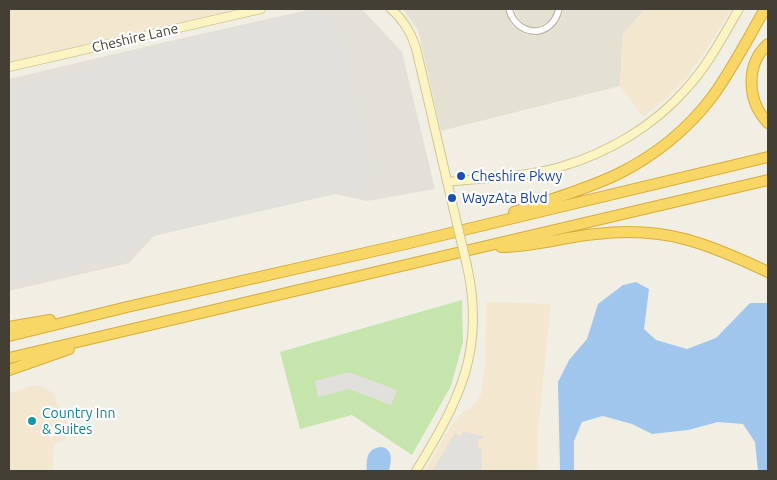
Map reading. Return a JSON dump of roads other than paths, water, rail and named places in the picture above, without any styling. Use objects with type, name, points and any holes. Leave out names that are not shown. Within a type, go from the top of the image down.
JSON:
[{"type":"highway","points":[[470,227],[604,180],[633,166],[653,153],[688,123],[710,98],[766,9]]},
{"type":"highway","points":[[768,44],[756,61],[752,72],[752,84],[756,106],[768,123]]},
{"type":"highway","points":[[9,336],[768,157]]},
{"type":"highway","points":[[9,358],[768,180]]},
{"type":"highway","points":[[483,247],[516,247],[595,234],[653,232],[702,244],[768,272]]},
{"type":"highway","points":[[9,327],[127,307]]},
{"type":"highway","points":[[9,370],[136,329]]},
{"type":"street","name":"Cheshire Lane","points":[[9,67],[260,9]]},
{"type":"street","points":[[391,9],[404,23],[411,34],[416,48],[467,266],[474,307],[472,348],[462,385],[442,429],[416,471]]},
{"type":"street","points":[[510,12],[516,22],[524,29],[539,31],[554,23],[559,9]]},
{"type":"street","points":[[447,182],[559,167],[582,160],[622,141],[653,120],[687,88],[705,66],[739,9]]},
{"type":"water","points":[[636,282],[649,289],[644,329],[656,340],[687,349],[716,338],[750,303],[768,303],[768,471],[758,471],[755,442],[743,424],[718,422],[688,430],[652,434],[632,424],[603,416],[582,422],[574,441],[574,471],[560,471],[558,382],[569,360],[587,339],[598,304],[623,285]]},
{"type":"water","points":[[382,447],[390,454],[389,471],[367,471],[368,454],[373,449]]},
{"type":"place","name":"Cheshire Pkwy","points":[[461,176]]},
{"type":"place","name":"WayzAta Blvd","points":[[452,198]]},
{"type":"place","name":"Country Inn & Suites","points":[[32,421]]}]
